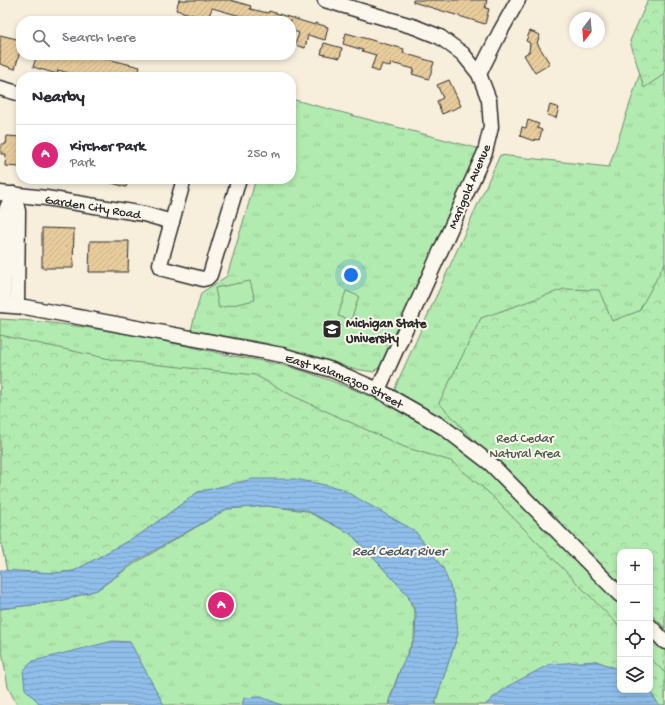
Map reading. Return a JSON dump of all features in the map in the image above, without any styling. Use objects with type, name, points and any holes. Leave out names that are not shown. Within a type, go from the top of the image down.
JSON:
[{"type":"street","name":"Marigold Avenue","points":[[324,0],[414,27],[440,37],[463,54],[479,74],[489,100],[491,127],[485,152],[378,390]]},
{"type":"street","points":[[479,74],[518,0]]},
{"type":"street","points":[[0,88],[16,93]]},
{"type":"street","points":[[183,184],[160,264],[164,269],[202,280],[210,275],[237,184]]},
{"type":"street","name":"Garden City Road","points":[[9,194],[46,198],[144,214],[172,222]]},
{"type":"street","name":"Garden City Road","points":[[6,305],[18,211],[9,194]]},
{"type":"street","name":"East Kalamazoo Street","points":[[6,305],[282,355],[332,370],[378,390],[443,427],[491,464],[617,592]]},
{"type":"street","points":[[653,629],[665,642]]},
{"type":"green space","points":[[648,0],[665,0],[665,69],[663,75],[644,88],[630,41]]},
{"type":"green space","name":"Red Cedar Natural Area","points":[[665,0],[665,705],[659,705],[651,693],[653,693],[653,549],[617,549],[617,669],[596,661],[508,686],[485,705],[436,705],[458,634],[295,479],[7,571],[0,537],[0,319],[53,323],[106,330],[272,363],[318,376],[390,405],[397,383],[500,155],[609,167]]},
{"type":"green space","points":[[296,100],[480,149],[380,366],[374,372],[342,367],[265,343],[191,330],[201,293],[227,276],[255,184],[296,184]]},
{"type":"green space","points":[[665,263],[665,628],[653,616],[653,549],[617,549],[617,580],[472,438],[439,403],[481,318],[564,289],[599,290],[612,321],[639,311]]},
{"type":"green space","points":[[250,281],[255,300],[219,308],[215,288]]},
{"type":"green space","points":[[346,291],[359,296],[351,320],[338,316]]},
{"type":"green space","name":"Red Cedar Natural Area","points":[[0,335],[114,360],[255,375],[291,395],[404,447],[451,461],[489,493],[617,624],[617,669],[596,661],[508,686],[485,705],[436,705],[436,700],[458,634],[340,488],[198,492],[142,533],[74,571],[55,573],[7,571],[0,537]]},
{"type":"green space","points":[[266,506],[306,511],[351,534],[407,594],[415,613],[414,638],[401,667],[389,700],[390,705],[17,705],[8,687],[0,639],[0,609],[60,601],[97,590],[137,562],[227,509]]},
{"type":"green space","points":[[653,661],[665,673],[665,705],[659,705],[651,693],[653,693]]},
{"type":"water","name":"Red Cedar River","points":[[252,479],[295,479],[340,488],[415,531],[443,568],[455,599],[458,634],[436,700],[436,705],[391,705],[390,700],[401,667],[415,638],[416,613],[407,594],[351,534],[306,510],[266,506],[227,509],[136,561],[97,590],[60,601],[0,609],[0,570],[55,573],[74,571],[142,533],[198,492]]},
{"type":"water","points":[[113,641],[130,642],[164,705],[41,705],[25,689],[23,671],[33,661]]},
{"type":"water","points":[[596,661],[617,669],[617,693],[651,693],[659,705],[485,705],[508,686],[550,664]]},
{"type":"water","points":[[261,697],[282,705],[242,705],[244,698]]},
{"type":"building","points":[[179,0],[230,0],[251,6],[250,9],[268,13],[269,11],[285,16],[240,16],[212,8],[209,16],[197,16],[176,10]]},
{"type":"building","points":[[413,0],[487,0],[485,8],[489,9],[485,24],[413,2]]},
{"type":"building","points":[[296,19],[328,27],[325,40],[308,35],[305,48],[296,45],[299,33],[296,32]]},
{"type":"building","points":[[530,31],[540,35],[537,43],[550,64],[535,73],[524,55],[529,52],[530,43],[526,41]]},
{"type":"building","points":[[346,33],[404,49],[403,53],[434,62],[429,79],[412,74],[414,69],[391,63],[390,67],[382,64],[379,72],[371,69],[376,55],[343,44]]},
{"type":"building","points":[[0,35],[16,39],[16,60],[18,60],[15,69],[0,64]]},
{"type":"building","points":[[324,43],[342,48],[340,58],[321,54]]},
{"type":"building","points":[[35,60],[111,60],[140,67],[138,72],[65,72],[58,70],[58,72],[50,72],[33,67]]},
{"type":"building","points":[[449,80],[461,106],[442,114],[437,101],[443,98],[437,85]]},
{"type":"building","points":[[550,105],[559,108],[556,118],[547,115]]},
{"type":"building","points":[[528,120],[539,124],[537,128],[542,130],[539,140],[535,139],[534,141],[520,136],[522,127],[526,128]]},
{"type":"building","points":[[7,136],[16,137],[16,167],[5,166],[6,154],[1,154],[1,144],[6,144]]},
{"type":"building","points":[[116,184],[127,184],[126,187]]},
{"type":"building","points":[[42,228],[74,229],[73,268],[42,268]]},
{"type":"building","points":[[90,241],[129,241],[128,272],[89,272]]},
{"type":"place","name":"Michigan State University","points":[[332,329]]},
{"type":"place","name":"Kircher Park","points":[[221,605]]}]
